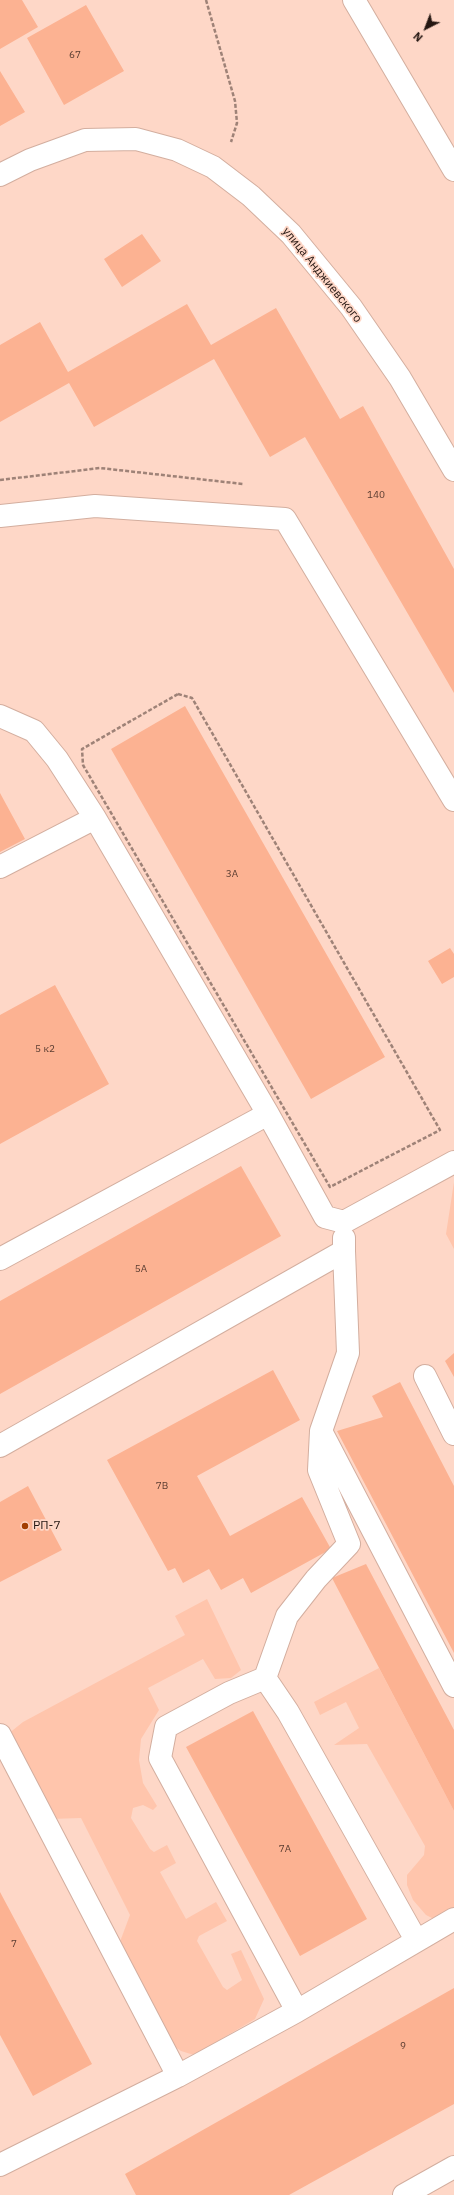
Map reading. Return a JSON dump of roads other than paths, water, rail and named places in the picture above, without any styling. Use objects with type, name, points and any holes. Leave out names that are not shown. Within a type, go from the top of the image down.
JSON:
[{"type":"street","points":[[354,0],[454,170]]},
{"type":"street","name":"улица Анджиевского","points":[[0,175],[30,160],[85,140],[136,139],[177,150],[213,167],[251,196],[291,234],[351,307],[400,378],[454,470]]},
{"type":"street","points":[[0,516],[95,506],[285,520],[454,800]]},
{"type":"street","points":[[0,716],[34,731],[57,759],[94,818],[268,1114],[325,1217],[344,1222],[454,1162]]},
{"type":"street","points":[[0,867],[94,818]]},
{"type":"street","points":[[0,1259],[268,1114]]},
{"type":"street","points":[[297,2011],[160,1758],[166,1726],[229,1693],[265,1678],[287,1616],[316,1579],[349,1544],[320,1470],[321,1431],[348,1353],[344,1222]]},
{"type":"street","points":[[0,1446],[344,1251]]},
{"type":"street","points":[[424,1376],[454,1434]]},
{"type":"street","points":[[321,1431],[454,1686]]},
{"type":"street","points":[[265,1678],[292,1719],[416,1940]]},
{"type":"street","points":[[0,1735],[178,2076]]},
{"type":"street","points":[[0,2165],[178,2076],[297,2011],[454,1919]]},
{"type":"street","points":[[404,2195],[454,2167]]},
{"type":"place","name":"РП-7","points":[[25,1526]]}]
